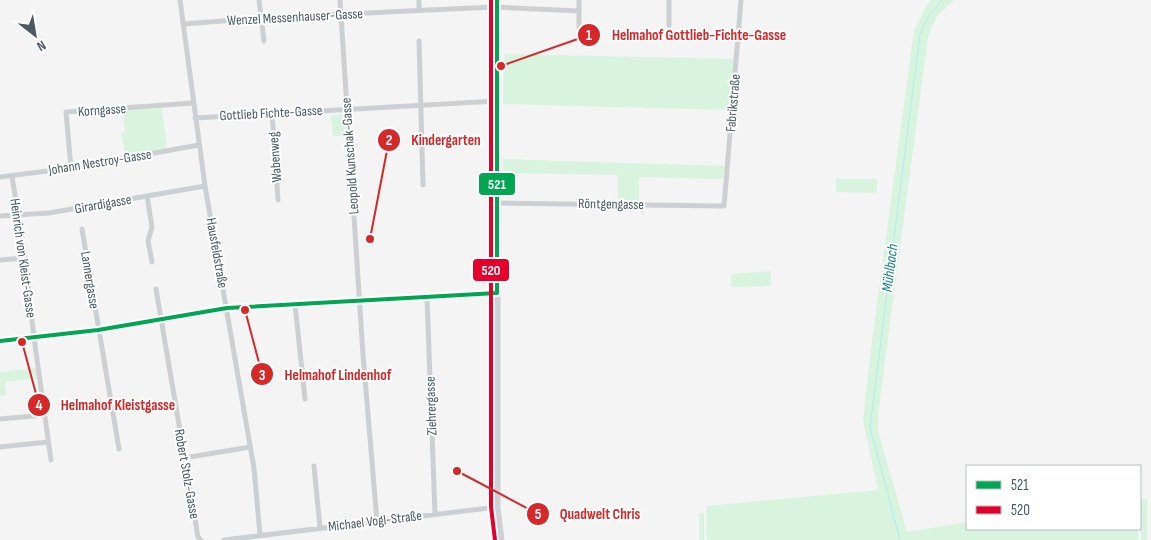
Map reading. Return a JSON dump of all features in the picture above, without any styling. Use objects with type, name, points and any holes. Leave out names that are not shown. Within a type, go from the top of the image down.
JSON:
[{"type":"main road","points":[[498,4],[497,507],[502,540]]},
{"type":"street","name":"Hausfeldstraße","points":[[180,0],[205,186],[250,448],[260,535]]},
{"type":"street","points":[[259,0],[264,41]]},
{"type":"street","name":"Leopold Kunschak-Gasse","points":[[340,0],[377,522]]},
{"type":"street","points":[[419,0],[419,10]]},
{"type":"street","points":[[579,26],[580,0]]},
{"type":"street","points":[[669,0],[670,25]]},
{"type":"street","name":"Fabrikstraße","points":[[724,206],[742,0]]},
{"type":"street","name":"Wenzel Messenhauser-Gasse","points":[[183,24],[498,4],[579,11]]},
{"type":"street","points":[[419,41],[423,105],[424,185]]},
{"type":"street","name":"Gottlieb Fichte-Gasse","points":[[195,118],[497,101]]},
{"type":"street","name":"Korngasse","points":[[71,168],[66,112],[193,103]]},
{"type":"street","name":"Wabenweg","points":[[272,113],[278,200]]},
{"type":"street","name":"Johann Nestroy-Gasse","points":[[0,177],[71,168],[199,146]]},
{"type":"street","name":"Heinrich von Kleist-Gasse","points":[[12,176],[25,258],[51,460]]},
{"type":"street","name":"Girardigasse","points":[[0,216],[48,213],[205,186]]},
{"type":"street","points":[[147,196],[152,227],[148,241],[152,262]]},
{"type":"street","name":"Röntgengasse","points":[[498,203],[724,206]]},
{"type":"street","name":"Lannergasse","points":[[82,229],[119,449]]},
{"type":"street","points":[[0,260],[25,258]]},
{"type":"street","name":"Robert Stolz-Gasse","points":[[156,289],[198,538],[201,540]]},
{"type":"street","points":[[0,341],[98,330],[227,308],[497,294]]},
{"type":"street","name":"Ziehrergasse","points":[[427,298],[435,514]]},
{"type":"street","points":[[295,304],[305,399]]},
{"type":"street","points":[[0,418],[45,415]]},
{"type":"street","points":[[0,447],[48,442]]},
{"type":"street","points":[[184,458],[250,448]]},
{"type":"street","points":[[314,466],[320,528]]},
{"type":"street","name":"Michael Vogl-Straße","points":[[224,540],[497,507]]},
{"type":"green space","points":[[931,0],[954,0],[937,16],[928,37],[878,414],[878,431],[907,532],[966,522],[966,530],[1138,530],[1138,540],[707,540],[706,506],[878,490],[863,420],[914,30]]},
{"type":"green space","points":[[504,54],[735,59],[730,110],[503,104]]},
{"type":"green space","points":[[162,108],[167,149],[126,157],[121,133],[125,132],[123,110]]},
{"type":"green space","points":[[344,114],[346,136],[333,136],[331,115]]},
{"type":"green space","points":[[503,159],[724,166],[723,179],[639,177],[639,202],[621,202],[618,199],[618,175],[503,173]]},
{"type":"green space","points":[[836,179],[877,179],[877,193],[836,192]]},
{"type":"green space","points":[[771,271],[771,286],[731,287],[731,274]]},
{"type":"green space","points":[[37,368],[38,378],[5,382],[6,395],[0,396],[0,372]]},
{"type":"green space","points":[[1141,499],[1147,499],[1147,540],[1141,540]]},
{"type":"green space","points":[[699,513],[704,513],[704,540],[699,540]]},
{"type":"waterway","name":"Mühlbach","points":[[900,540],[870,427],[920,34],[927,19],[942,0]]},
{"type":"transit line","name":"520","points":[[491,0],[491,507],[495,540]]},
{"type":"transit line","name":"521","points":[[497,0],[497,293]]},
{"type":"transit line","name":"521","points":[[0,341],[98,330],[227,308],[497,293]]},
{"type":"place","name":"Helmahof Gottlieb-Fichte-Gasse","points":[[501,66]]},
{"type":"place","name":"Kindergarten","points":[[370,239]]},
{"type":"place","name":"Helmahof Lindenhof","points":[[245,310]]},
{"type":"place","name":"Helmahof Kleistgasse","points":[[22,342]]},
{"type":"place","name":"Quadwelt Chris","points":[[457,471]]}]
